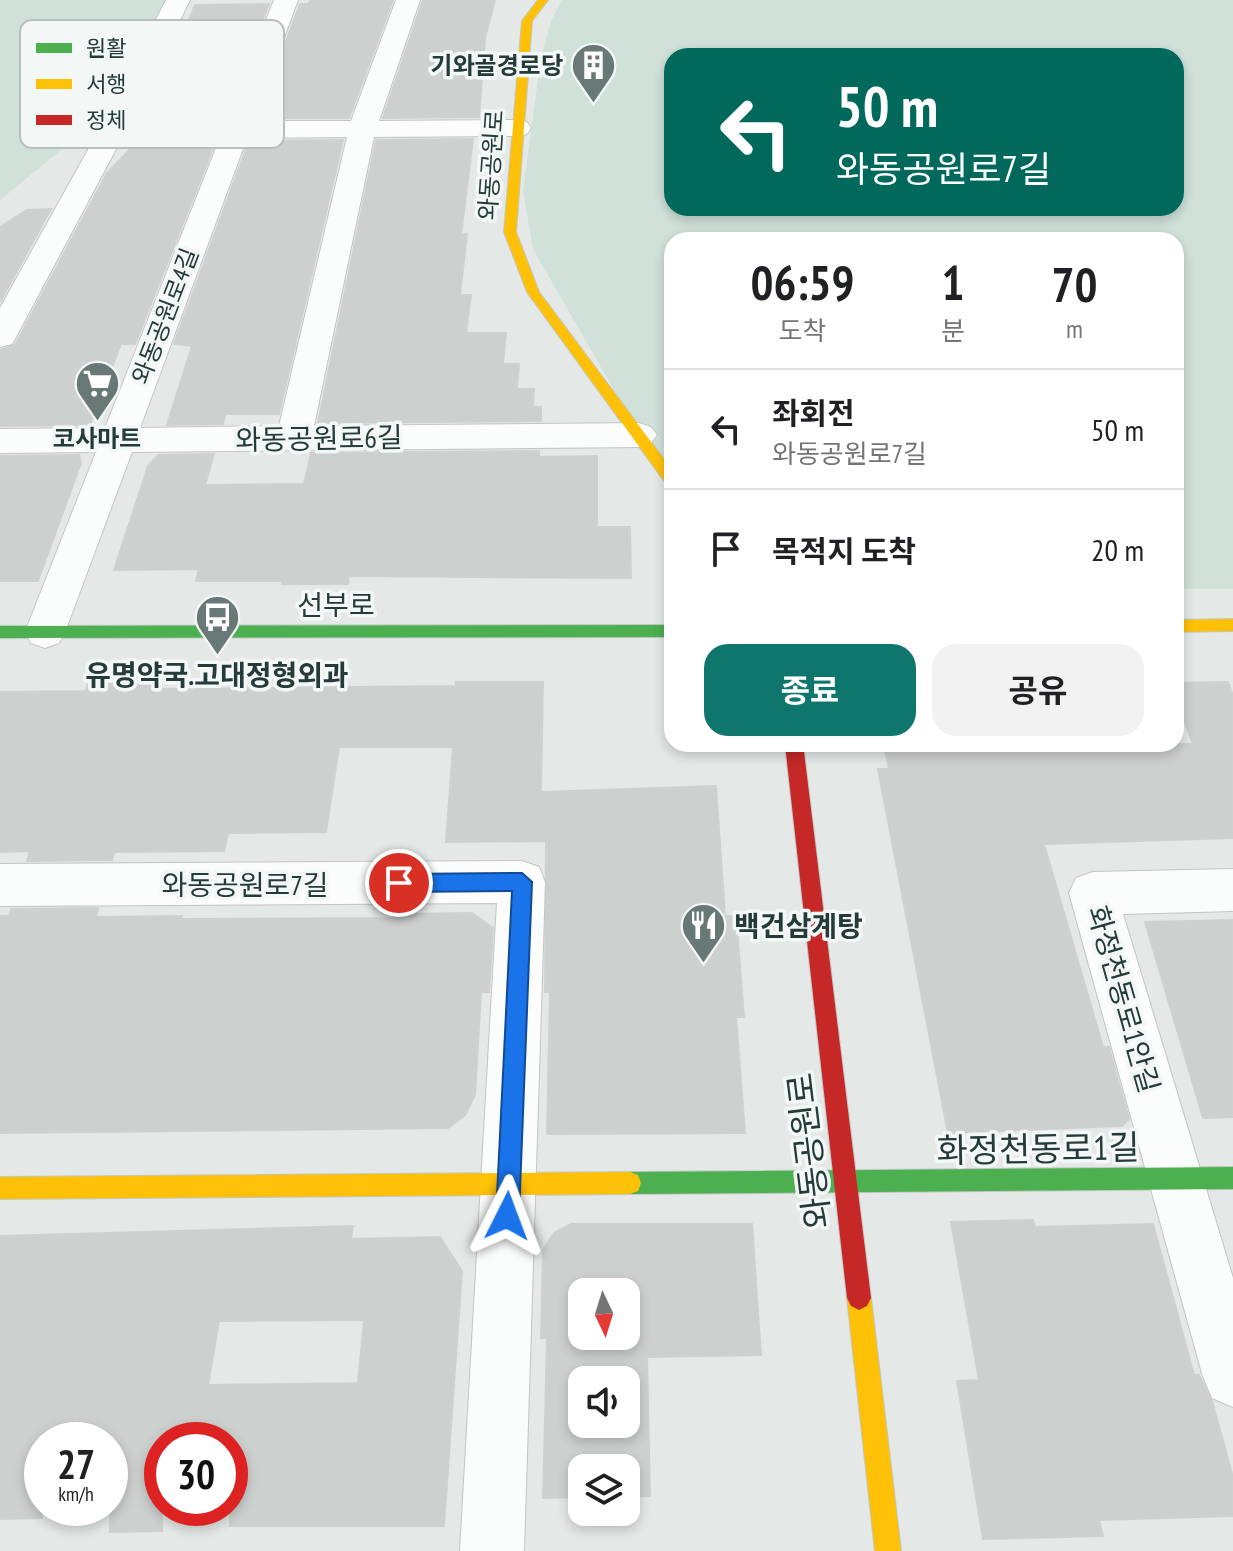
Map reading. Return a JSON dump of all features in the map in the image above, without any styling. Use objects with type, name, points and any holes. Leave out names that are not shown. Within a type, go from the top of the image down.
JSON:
[{"type":"street","points":[[168,20],[178,0]]},
{"type":"street","name":"와동공원로4길","points":[[278,20],[286,0]]},
{"type":"street","points":[[294,439],[362,129],[408,0]]},
{"type":"street","name":"와동공원로","points":[[543,0],[527,21],[510,232],[533,292],[664,470]]},
{"type":"street","points":[[284,129],[517,128]]},
{"type":"street","points":[[5,320],[103,148]]},
{"type":"street","name":"와동공원로4길","points":[[45,632],[230,148]]},
{"type":"street","name":"와동공원로6길","points":[[0,441],[639,435]]},
{"type":"street","points":[[1184,626],[1233,625]]},
{"type":"street","name":"선부로","points":[[0,632],[664,631]]},
{"type":"street","name":"와동공원로","points":[[795,752],[888,1551]]},
{"type":"street","name":"와동공원로7길","points":[[0,885],[522,882],[509,1185]]},
{"type":"street","name":"화정천동로1안길","points":[[1233,890],[1093,893],[1233,1377]]},
{"type":"street","name":"화정천동로1길","points":[[844,1182],[1233,1178]]},
{"type":"street","points":[[0,1188],[844,1182]]},
{"type":"street","points":[[492,1551],[509,1185]]},
{"type":"shaded area","points":[[0,0],[170,0],[156,20],[20,20],[20,148],[63,148],[0,200]]},
{"type":"shaded area","points":[[562,0],[1233,0],[1233,589],[1184,589],[1184,232],[664,232],[664,477],[533,249],[523,191],[541,57],[551,21]]},
{"type":"building","points":[[311,0],[393,0],[349,118],[284,118],[284,46],[300,4],[308,4]]},
{"type":"building","points":[[423,0],[495,0],[485,38],[479,117],[383,118]]},
{"type":"building","points":[[269,4],[263,20],[189,20],[195,5]]},
{"type":"building","points":[[473,139],[461,235],[467,234],[460,295],[471,295],[466,333],[506,333],[503,364],[519,364],[517,389],[534,389],[533,407],[541,407],[541,421],[318,423],[376,140]]},
{"type":"building","points":[[343,140],[279,414],[225,414],[223,424],[167,425],[192,346],[174,344],[246,148],[284,148],[284,141]]},
{"type":"building","points":[[131,148],[213,148],[135,344],[121,344],[90,425],[0,426],[0,350],[15,345],[107,173]]},
{"type":"building","points":[[51,209],[0,302],[0,227],[27,210]]},
{"type":"building","points":[[539,451],[539,457],[597,456],[597,527],[630,527],[631,578],[349,576],[348,584],[282,584],[283,581],[196,581],[199,569],[114,570],[148,466],[158,455],[214,454],[205,485],[304,484],[311,453]]},
{"type":"building","points":[[79,455],[81,463],[38,581],[0,581],[0,456]]},
{"type":"building","points":[[456,682],[543,682],[541,792],[716,786],[725,916],[736,916],[744,1017],[736,1017],[745,1133],[547,1134],[550,992],[545,992],[546,841],[446,842],[453,747],[339,747],[326,832],[228,833],[224,851],[114,852],[112,860],[27,861],[30,851],[0,852],[0,692],[85,691],[88,684],[160,684],[158,689],[456,686]]},
{"type":"building","points":[[1228,682],[1233,696],[1233,838],[1044,844],[1103,1047],[1109,1047],[1129,1119],[1122,1126],[948,1133],[878,769],[889,769],[886,752],[1184,752],[1184,744],[1193,744],[1184,720],[1184,683]]},
{"type":"building","points":[[98,908],[96,917],[182,916],[181,919],[393,918],[394,914],[472,913],[493,928],[489,992],[481,992],[475,1095],[465,1115],[448,1128],[0,1133],[0,916],[9,916],[11,909]]},
{"type":"building","points":[[1233,920],[1233,1117],[1203,1118],[1145,922]]},
{"type":"building","points":[[1033,1220],[1035,1227],[1153,1224],[1194,1375],[1199,1375],[1212,1401],[1233,1477],[1233,1516],[1099,1520],[1103,1536],[983,1539],[957,1381],[979,1380],[951,1222]]},
{"type":"building","points":[[571,1224],[752,1224],[761,1355],[647,1357],[650,1496],[640,1496],[640,1454],[568,1454],[568,1497],[543,1498],[547,1338],[541,1338],[543,1250],[554,1233]]},
{"type":"building","points":[[353,1226],[351,1239],[440,1237],[462,1271],[444,1526],[248,1526],[248,1422],[144,1422],[144,1526],[162,1526],[162,1531],[110,1532],[110,1526],[128,1526],[128,1422],[24,1422],[24,1518],[0,1519],[0,1236]],"holes":[[[364,1320],[358,1383],[208,1385],[219,1321]]]},
{"type":"traffic: fast","points":[[0,632],[664,631]]},
{"type":"traffic: fast","points":[[630,1183],[1233,1178]]},
{"type":"traffic: slow","points":[[543,0],[527,21],[510,232],[533,292],[664,470]]},
{"type":"traffic: slow","points":[[1184,626],[1233,625]]},
{"type":"traffic: slow","points":[[0,1188],[630,1183]]},
{"type":"traffic: slow","points":[[859,1298],[888,1551]]},
{"type":"traffic: jam","points":[[795,752],[859,1298]]},
{"type":"place","name":"기와골경로당","points":[[594,104]]},
{"type":"place","name":"코사마트","points":[[97,423]]},
{"type":"place","name":"유명약국.고대정형외과","points":[[217,656]]},
{"type":"place","name":"백건삼계탕","points":[[703,964]]},
{"type":"route","points":[[399,883],[522,882],[507,1216]]}]
